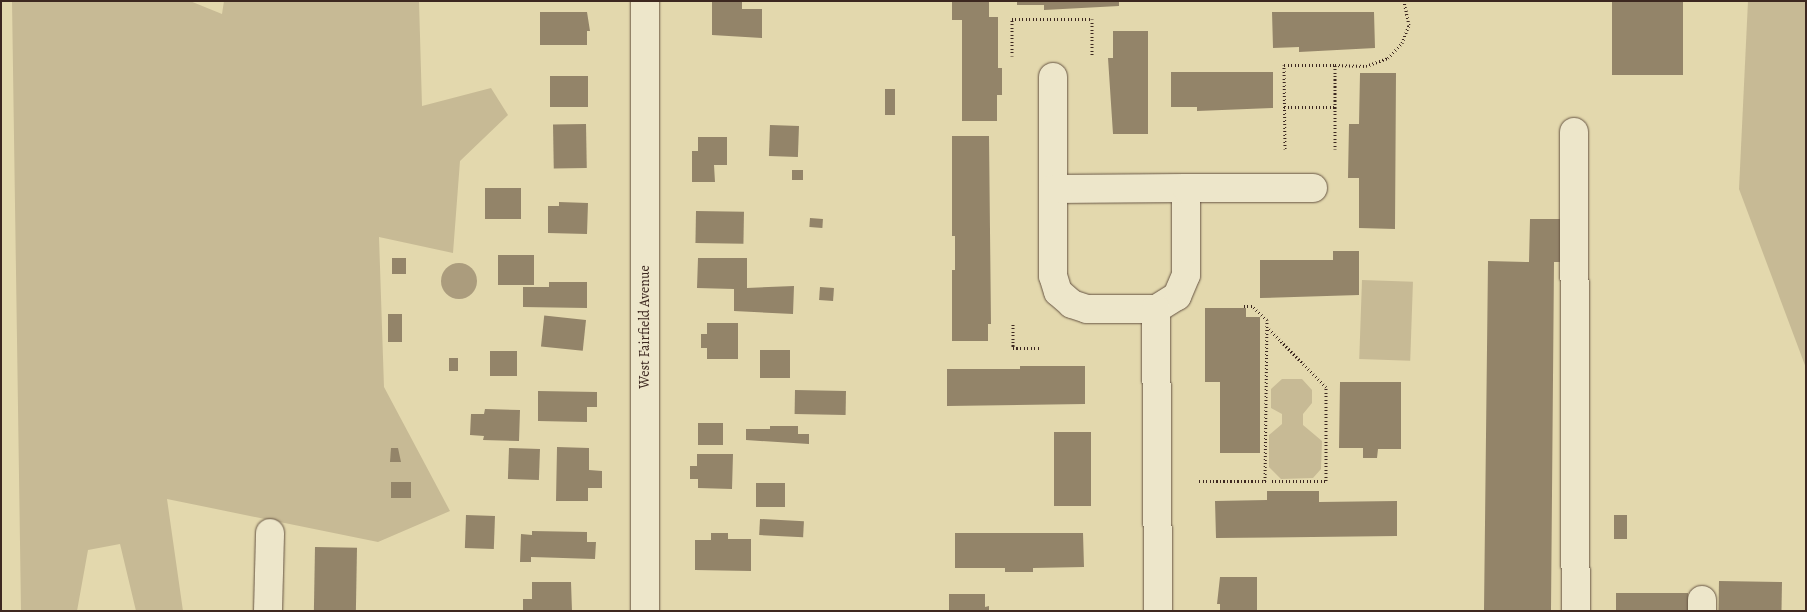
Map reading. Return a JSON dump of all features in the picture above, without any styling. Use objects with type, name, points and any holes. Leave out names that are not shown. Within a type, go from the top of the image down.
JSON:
[{"type":"street","name":"West Fairfield Avenue","points":[[645,1],[645,611]]},
{"type":"street","points":[[1053,77],[1053,276],[1058,292],[1072,304],[1087,309],[1156,309],[1177,296],[1186,275],[1186,188]]},
{"type":"street","points":[[1574,132],[1576,611]]},
{"type":"street","points":[[1053,189],[1313,188]]},
{"type":"street","points":[[1156,309],[1158,611]]},
{"type":"street","points":[[268,611],[270,533]]},
{"type":"path","points":[[1285,149],[1284,65],[1366,66],[1388,58],[1402,43],[1409,25],[1404,1]]},
{"type":"path","points":[[1012,56],[1012,19],[1092,19],[1092,55]]},
{"type":"path","points":[[1335,65],[1335,149]]},
{"type":"path","points":[[1284,107],[1335,107]]},
{"type":"path","points":[[1243,306],[1252,306],[1266,320],[1265,481]]},
{"type":"path","points":[[1014,324],[1014,348],[1039,348]]},
{"type":"path","points":[[1199,482],[1326,482],[1326,387],[1266,327]]},
{"type":"shaded area","points":[[12,1],[190,1],[222,14],[224,1],[419,1],[422,106],[491,88],[508,115],[460,161],[453,253],[379,237],[384,387],[450,511],[378,542],[167,499],[183,611],[136,611],[120,544],[88,550],[77,611],[21,611]]},
{"type":"shaded area","points":[[1748,1],[1806,1],[1806,368],[1739,189]]},
{"type":"shaded area","points":[[459,263],[471,269],[477,281],[471,293],[459,299],[447,293],[441,281],[447,269]]},
{"type":"shaded area","points":[[1362,280],[1413,282],[1410,361],[1359,359]]},
{"type":"shaded area","points":[[1282,379],[1302,379],[1312,390],[1312,403],[1303,414],[1303,425],[1322,441],[1321,469],[1313,478],[1281,479],[1269,467],[1269,435],[1282,424],[1282,414],[1271,408],[1271,389]]},
{"type":"building","points":[[712,1],[742,1],[742,9],[762,9],[762,38],[712,35]]},
{"type":"building","points":[[952,1],[989,1],[989,17],[998,17],[998,68],[1002,68],[1002,95],[997,95],[997,121],[962,121],[962,20],[952,20]]},
{"type":"building","points":[[1017,1],[1119,1],[1119,6],[1044,10],[1044,5],[1017,5]]},
{"type":"building","points":[[1612,1],[1683,1],[1683,75],[1612,75]]},
{"type":"building","points":[[540,12],[587,12],[590,31],[587,31],[587,45],[540,45]]},
{"type":"building","points":[[1272,12],[1374,12],[1375,48],[1299,52],[1299,47],[1273,48]]},
{"type":"building","points":[[1113,31],[1148,31],[1148,134],[1113,134],[1108,58],[1113,58]]},
{"type":"building","points":[[1171,72],[1273,72],[1273,108],[1197,111],[1197,107],[1171,107]]},
{"type":"building","points":[[1360,73],[1396,73],[1395,229],[1359,228],[1359,178],[1348,178],[1349,124],[1359,124]]},
{"type":"building","points":[[550,76],[588,76],[588,107],[550,107]]},
{"type":"building","points":[[885,89],[895,89],[895,115],[885,115]]},
{"type":"building","points":[[586,124],[587,168],[554,169],[553,125]]},
{"type":"building","points":[[770,125],[799,126],[798,157],[769,156]]},
{"type":"building","points":[[952,136],[989,136],[991,324],[988,324],[988,341],[952,341],[952,270],[955,270],[955,236],[952,236]]},
{"type":"building","points":[[698,137],[727,137],[727,165],[714,165],[715,182],[692,182],[692,151],[698,151]]},
{"type":"building","points":[[792,170],[803,170],[803,180],[792,180]]},
{"type":"building","points":[[485,188],[521,188],[521,219],[485,219]]},
{"type":"building","points":[[559,202],[588,203],[587,234],[548,233],[548,206],[559,206]]},
{"type":"building","points":[[696,211],[744,212],[743,244],[695,243]]},
{"type":"building","points":[[810,218],[823,219],[822,228],[809,227]]},
{"type":"building","points":[[1530,219],[1566,219],[1566,262],[1554,262],[1551,611],[1484,611],[1488,261],[1529,262]]},
{"type":"building","points":[[1333,251],[1359,251],[1359,295],[1260,298],[1260,260],[1333,260]]},
{"type":"building","points":[[498,255],[534,255],[534,285],[498,285]]},
{"type":"building","points":[[392,258],[406,258],[406,274],[392,274]]},
{"type":"building","points":[[698,258],[747,258],[747,288],[794,286],[793,314],[734,311],[734,289],[697,288]]},
{"type":"building","points":[[549,282],[587,282],[587,308],[523,307],[523,287],[549,287]]},
{"type":"building","points":[[820,287],[834,288],[833,301],[819,300]]},
{"type":"building","points":[[1205,308],[1246,308],[1246,317],[1260,317],[1260,453],[1220,453],[1220,382],[1205,382]]},
{"type":"building","points":[[388,314],[402,314],[402,342],[388,342]]},
{"type":"building","points":[[544,316],[586,320],[583,351],[541,346]]},
{"type":"building","points":[[707,323],[738,323],[738,359],[707,359],[707,348],[701,348],[701,334],[707,334]]},
{"type":"building","points":[[760,350],[790,350],[790,378],[760,378]]},
{"type":"building","points":[[490,351],[517,351],[517,376],[490,376]]},
{"type":"building","points":[[449,358],[458,358],[458,371],[449,371]]},
{"type":"building","points":[[1020,366],[1085,366],[1085,404],[947,406],[947,369],[1020,369]]},
{"type":"building","points":[[1340,382],[1401,382],[1401,449],[1378,449],[1377,458],[1363,458],[1363,448],[1339,448]]},
{"type":"building","points":[[795,390],[846,391],[846,415],[795,414]]},
{"type":"building","points":[[538,391],[597,392],[597,407],[587,407],[587,422],[538,421]]},
{"type":"building","points":[[485,409],[520,410],[519,441],[483,440],[484,436],[470,435],[471,414],[484,414]]},
{"type":"building","points":[[698,423],[723,423],[723,445],[698,445]]},
{"type":"building","points":[[770,426],[798,426],[798,434],[809,434],[809,444],[746,440],[746,429],[770,429]]},
{"type":"building","points":[[1054,432],[1091,432],[1091,506],[1054,506]]},
{"type":"building","points":[[557,447],[589,448],[589,470],[602,471],[602,488],[588,488],[588,501],[556,501]]},
{"type":"building","points":[[391,448],[398,448],[401,462],[390,462]]},
{"type":"building","points":[[509,448],[540,449],[539,480],[508,479]]},
{"type":"building","points":[[697,454],[733,454],[732,489],[698,488],[698,479],[690,479],[690,466],[697,466]]},
{"type":"building","points":[[391,482],[411,482],[411,498],[391,498]]},
{"type":"building","points":[[756,483],[785,483],[785,507],[756,507]]},
{"type":"building","points":[[1267,491],[1319,491],[1319,502],[1397,501],[1397,536],[1216,538],[1215,501],[1267,500]]},
{"type":"building","points":[[466,515],[495,516],[494,549],[465,548]]},
{"type":"building","points":[[1614,515],[1627,515],[1627,539],[1614,539]]},
{"type":"building","points":[[760,519],[804,521],[803,537],[759,535]]},
{"type":"building","points":[[532,531],[587,532],[587,542],[596,542],[595,559],[531,557],[531,562],[520,562],[521,534],[532,535]]},
{"type":"building","points":[[711,533],[728,533],[728,539],[751,539],[751,571],[695,570],[695,540],[711,540]]},
{"type":"building","points":[[955,533],[1083,533],[1084,567],[1033,568],[1033,572],[1005,572],[1005,568],[955,568]]},
{"type":"building","points":[[315,547],[357,548],[356,611],[314,611]]},
{"type":"building","points":[[1220,577],[1257,577],[1257,611],[1220,611],[1220,604],[1217,604]]},
{"type":"building","points":[[1719,581],[1782,582],[1781,611],[1718,611]]},
{"type":"building","points":[[532,582],[571,582],[572,611],[523,611],[523,599],[532,599]]},
{"type":"building","points":[[1616,593],[1688,593],[1688,611],[1616,611]]},
{"type":"building","points":[[949,594],[985,594],[985,607],[989,606],[989,611],[949,611]]}]
